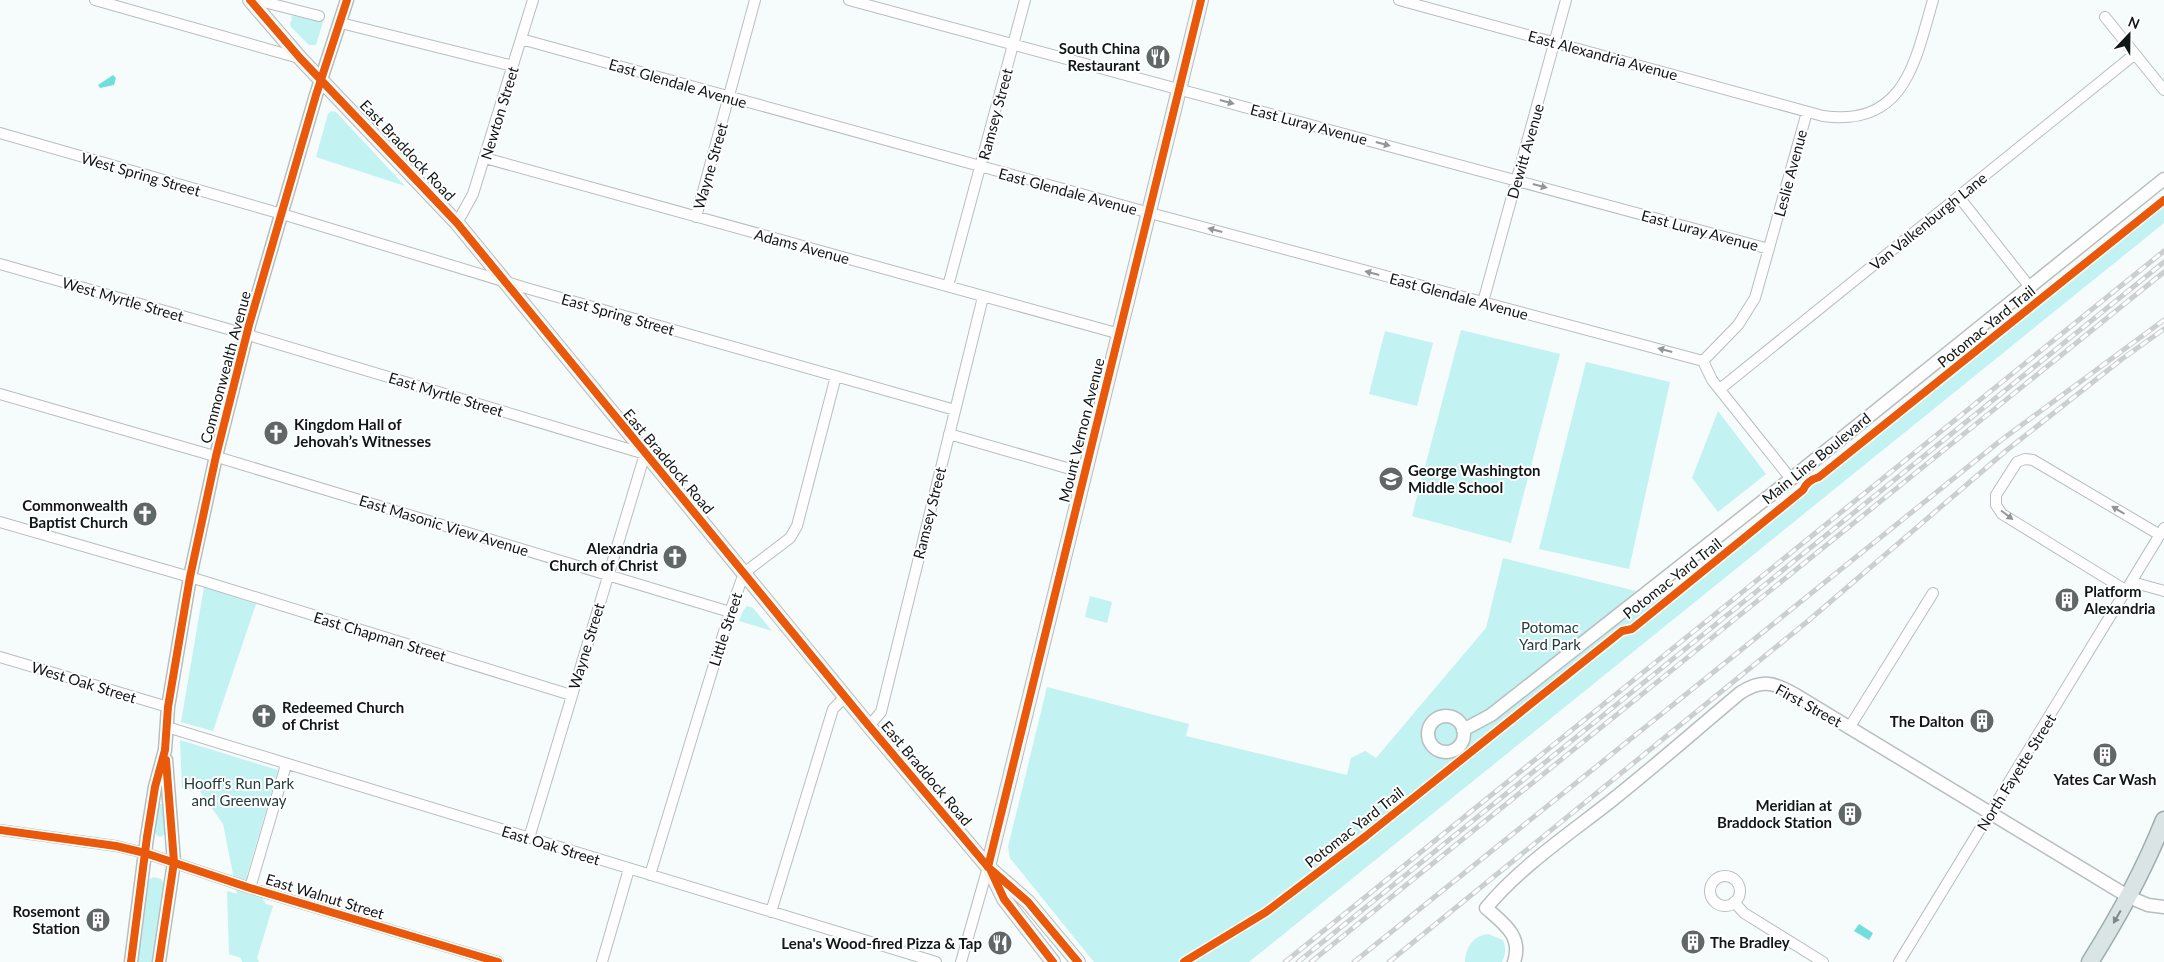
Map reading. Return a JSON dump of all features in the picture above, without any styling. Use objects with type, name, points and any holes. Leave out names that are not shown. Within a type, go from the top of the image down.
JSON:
[{"type":"highway","points":[[2090,962],[2129,897],[2164,820]]},
{"type":"main road","name":"East Braddock Road","points":[[250,0],[300,58],[458,223],[845,698],[988,867],[1028,902],[1078,962]]},
{"type":"main road","name":"Mount Vernon Avenue","points":[[988,867],[1201,0]]},
{"type":"main road","name":"East Braddock Road","points":[[988,867],[1004,899],[1053,962]]},
{"type":"street","points":[[96,0],[300,58]]},
{"type":"street","points":[[256,0],[319,16]]},
{"type":"street","name":"Commonwealth Avenue","points":[[160,962],[174,862],[165,750],[168,708],[190,577],[216,456],[246,334],[321,78],[341,23],[347,0]]},
{"type":"street","name":"Newton Street","points":[[458,223],[474,194],[532,0]]},
{"type":"street","name":"Wayne Street","points":[[696,217],[756,0]]},
{"type":"street","name":"East Luray Avenue","points":[[848,0],[1769,249]]},
{"type":"street","name":"Ramsey Street","points":[[948,286],[1025,0]]},
{"type":"street","name":"East Alexandria Avenue","points":[[1399,0],[1807,112]]},
{"type":"street","name":"Dewitt Avenue","points":[[1483,302],[1566,0]]},
{"type":"street","name":"Leslie Avenue","points":[[1706,358],[1751,307],[1807,112],[1833,118],[1858,117],[1873,111],[1892,98],[1914,65],[1933,0]]},
{"type":"street","points":[[2105,16],[2164,90]]},
{"type":"street","points":[[341,23],[513,66]]},
{"type":"street","name":"East Glendale Avenue","points":[[521,40],[1150,213],[1483,302],[1706,358]]},
{"type":"street","name":"Van Valkenburgh Lane","points":[[1720,389],[2135,54]]},
{"type":"street","name":"West Spring Street","points":[[0,133],[282,214]]},
{"type":"street","name":"Adams Avenue","points":[[485,158],[1120,334]]},
{"type":"street","name":"Main Line Boulevard","points":[[1463,730],[1491,716],[2164,179]]},
{"type":"street","points":[[1959,197],[2028,286]]},
{"type":"street","name":"East Spring Street","points":[[282,214],[506,282],[955,410]]},
{"type":"street","name":"West Myrtle Street","points":[[0,264],[246,334]]},
{"type":"street","name":"Ramsey Street","points":[[869,726],[881,712],[983,297]]},
{"type":"street","name":"East Myrtle Street","points":[[246,334],[645,454]]},
{"type":"street","points":[[1706,358],[1712,380],[1790,479]]},
{"type":"street","name":"Little Street","points":[[650,874],[730,612],[744,573],[790,538],[797,526],[836,376]]},
{"type":"street","name":"East Masonic View Avenue","points":[[0,394],[216,456],[730,612]]},
{"type":"street","points":[[949,434],[1084,473]]},
{"type":"street","name":"Wayne Street","points":[[528,838],[645,454]]},
{"type":"street","points":[[2162,532],[2033,460],[2025,459],[2017,462],[1996,495],[1996,504],[2002,514],[2130,586],[2164,591]]},
{"type":"street","name":"East Chapman Street","points":[[0,522],[190,577],[571,695]]},
{"type":"street","name":"North Fayette Street","points":[[1899,962],[2162,532]]},
{"type":"street","points":[[1849,728],[1933,593]]},
{"type":"street","name":"West Oak Street","points":[[0,657],[168,708]]},
{"type":"street","name":"First Street","points":[[1514,962],[1517,952],[1516,941],[1512,931],[1486,908],[1522,871],[1752,686],[1767,683],[1781,687],[2129,897],[2148,904],[2164,907]]},
{"type":"street","points":[[772,912],[833,709],[845,698]]},
{"type":"street","name":"East Oak Street","points":[[167,727],[286,765],[936,962]]},
{"type":"street","name":"Commonwealth Avenue","points":[[132,962],[155,787],[165,750]]},
{"type":"street","points":[[250,888],[286,765]]},
{"type":"street","name":"East Walnut Street","points":[[0,830],[116,846],[145,853],[250,888],[498,962]]},
{"type":"street","name":"Mount Vernon Avenue","points":[[962,962],[988,867]]},
{"type":"street","points":[[602,962],[629,869]]},
{"type":"street","points":[[1734,902],[1744,913],[1823,962]]},
{"type":"green space","points":[[291,17],[323,22],[316,45],[309,45],[291,27]]},
{"type":"green space","points":[[331,111],[336,112],[405,186],[316,157],[328,114]]},
{"type":"green space","name":"Potomac Yard Park","points":[[2164,196],[2164,223],[1249,962],[1094,962],[1010,858],[1008,847],[1047,687],[1189,724],[1186,736],[1347,775],[1351,758],[1365,751],[1376,758],[1486,628],[1503,558],[1664,598]]},
{"type":"green space","points":[[1461,330],[1560,354],[1511,543],[1412,516]]},
{"type":"green space","points":[[1385,331],[1433,343],[1417,406],[1369,394]]},
{"type":"green space","points":[[1586,362],[1670,382],[1629,569],[1539,549]]},
{"type":"green space","points":[[1718,411],[1766,474],[1718,512],[1692,478]]},
{"type":"green space","name":"Hooff's Run Park and Greenway","points":[[204,587],[256,604],[213,731],[181,722]]},
{"type":"green space","points":[[1090,596],[1112,602],[1107,623],[1085,617]]},
{"type":"green space","points":[[747,606],[753,608],[772,631],[739,621]]},
{"type":"green space","name":"Hooff's Run Park and Greenway","points":[[180,740],[278,770],[247,875],[266,904],[273,906],[257,958],[259,962],[242,962],[241,958],[229,954],[227,891],[237,894],[223,824],[199,790],[182,788]]},
{"type":"green space","points":[[158,804],[165,804],[167,833],[160,837],[154,833]]},
{"type":"green space","points":[[153,877],[161,879],[165,885],[155,962],[135,962],[147,881]]},
{"type":"green space","points":[[1488,934],[1503,940],[1505,951],[1502,962],[1465,962],[1471,943],[1478,937]]},
{"type":"water","points":[[113,75],[116,78],[114,85],[100,88],[98,85]]},
{"type":"water","points":[[1859,924],[1873,933],[1869,940],[1854,931]]},
{"type":"railway","points":[[1285,962],[2164,251]]},
{"type":"railway","points":[[1298,962],[2164,262]]},
{"type":"railway","points":[[1311,962],[2164,272]]},
{"type":"railway","points":[[1354,962],[2000,441],[2164,320]]},
{"type":"railway","points":[[1389,962],[1808,621],[2007,450],[2122,359],[2164,329]]},
{"type":"cycle path","points":[[250,0],[300,58],[457,223],[869,726],[988,867],[1028,902],[1078,962]]},
{"type":"cycle path","points":[[131,962],[155,787],[165,750],[168,707],[190,577],[216,456],[249,325],[316,95],[347,0]]},
{"type":"cycle path","points":[[988,867],[1201,0]]},
{"type":"cycle path","name":"Potomac Yard Trail","points":[[1184,962],[1266,912],[1366,836],[1622,631],[1632,629],[1803,490],[1806,485],[1819,477],[2164,200]]},
{"type":"cycle path","points":[[159,962],[174,862],[166,760]]},
{"type":"cycle path","points":[[0,830],[116,846],[145,853],[250,888],[498,962]]},
{"type":"cycle path","points":[[991,871],[1004,899],[1053,962]]},
{"type":"place","name":"South China Restaurant","points":[[1158,57]]},
{"type":"place","name":"Kingdom Hall of Jehovah’s Witnesses","points":[[276,433]]},
{"type":"place","name":"George Washington Middle School","points":[[1391,479]]},
{"type":"place","name":"Commonwealth Baptist Church","points":[[145,514]]},
{"type":"place","name":"Alexandria Church of Christ","points":[[675,557]]},
{"type":"place","name":"Platform Alexandria","points":[[2067,600]]},
{"type":"place","name":"Redeemed Church of Christ","points":[[264,716]]},
{"type":"place","name":"The Dalton","points":[[1982,721]]},
{"type":"place","name":"Yates Car Wash","points":[[2105,755]]},
{"type":"place","name":"Meridian at Braddock Station","points":[[1850,814]]},
{"type":"place","name":"Rosemont Station","points":[[98,920]]},
{"type":"place","name":"The Bradley","points":[[1693,942]]},
{"type":"place","name":"Lena's Wood-fired Pizza & Tap","points":[[1000,943]]}]
